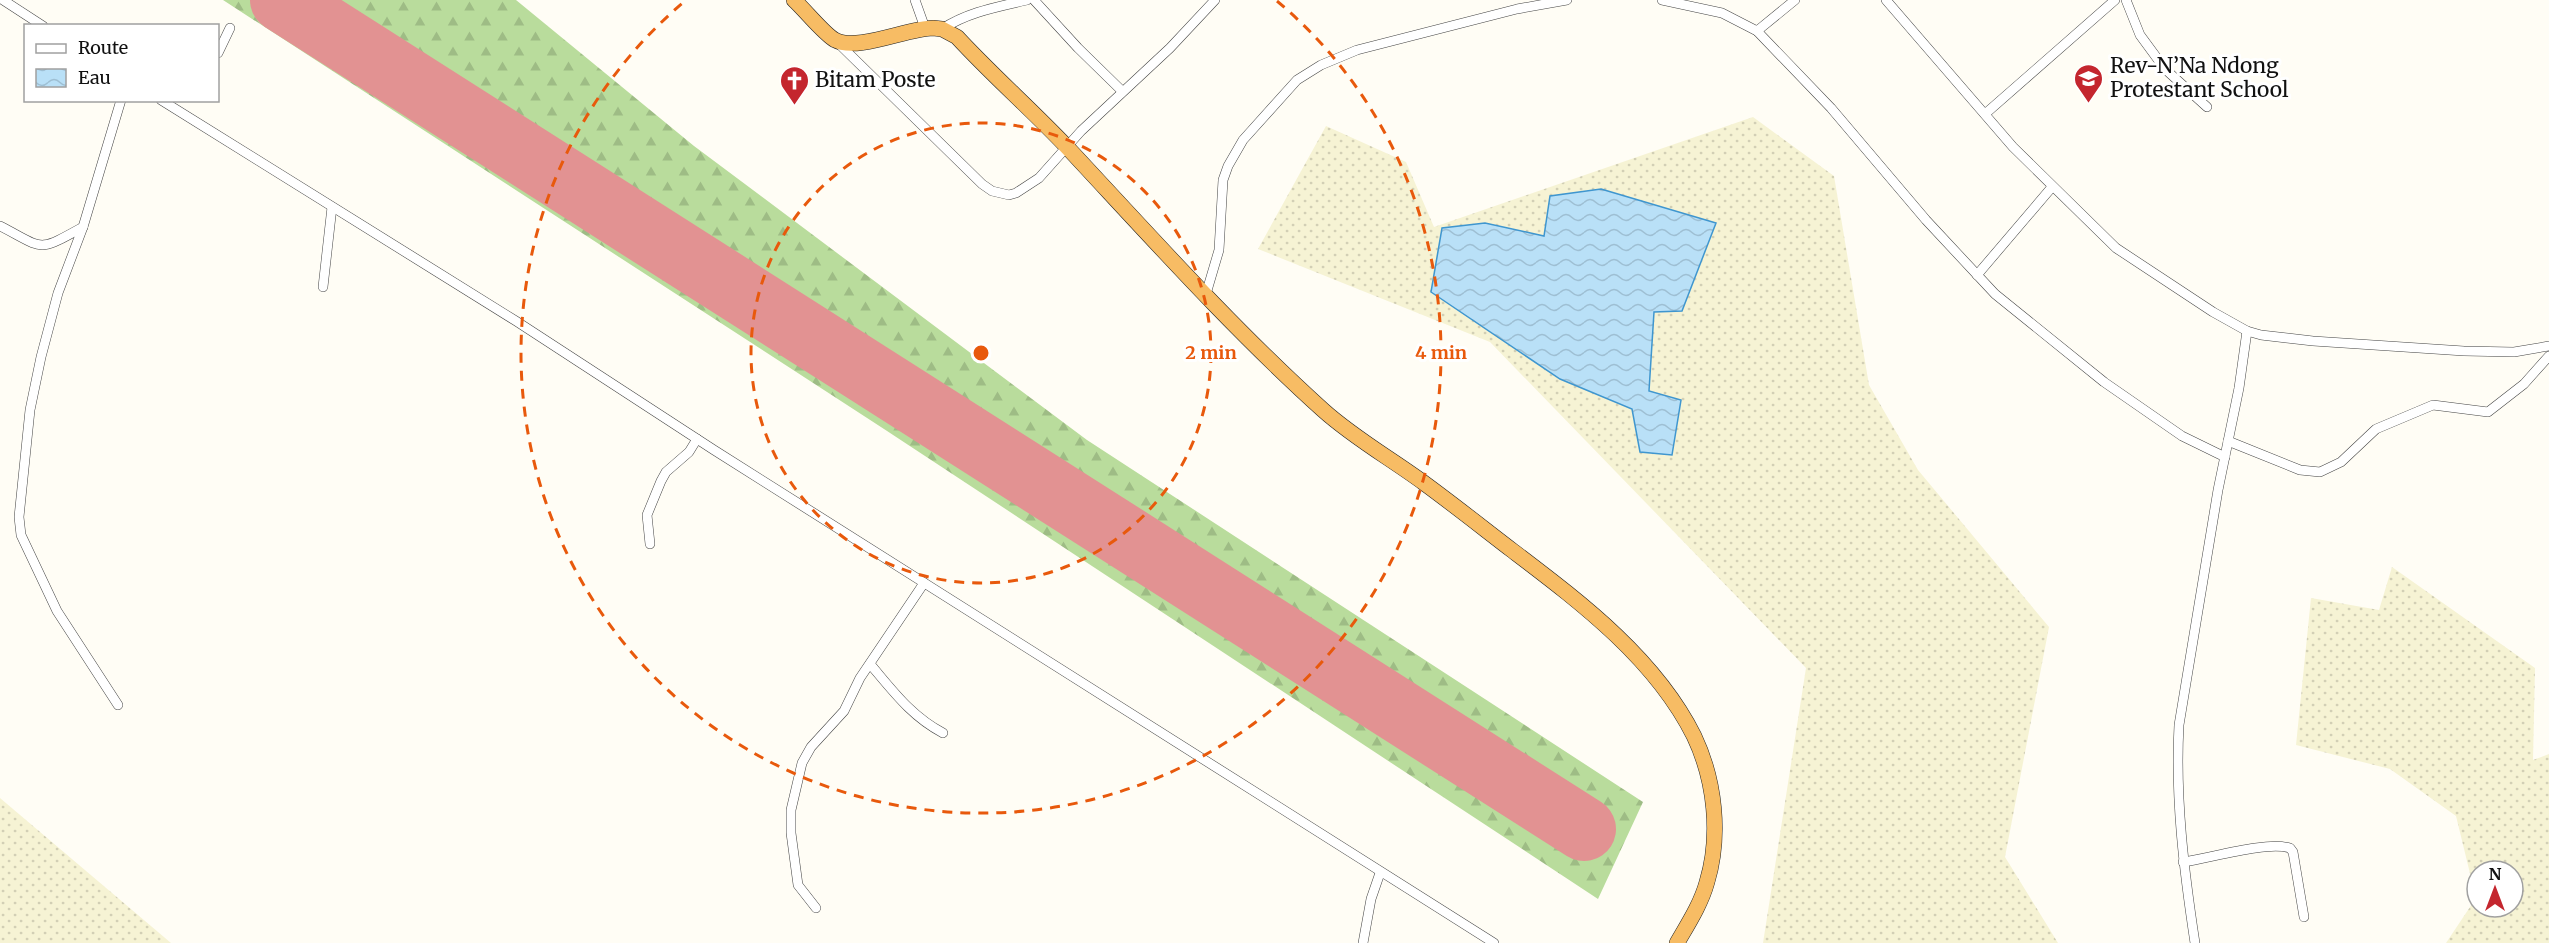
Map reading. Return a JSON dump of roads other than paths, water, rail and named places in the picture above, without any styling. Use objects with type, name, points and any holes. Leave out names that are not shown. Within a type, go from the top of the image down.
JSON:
[{"type":"highway","points":[[794,0],[835,40],[851,43],[925,28],[942,29],[957,37],[1066,146],[1279,369],[1356,437],[1422,481],[1564,589],[1608,627],[1652,675],[1673,702],[1693,735],[1711,784],[1712,857],[1707,883],[1695,912],[1677,943]]},
{"type":"street","points":[[3,0],[40,24]]},
{"type":"street","points":[[915,0],[925,28]]},
{"type":"street","points":[[942,29],[959,18],[975,12],[1027,0]]},
{"type":"street","points":[[1034,0],[1122,91]]},
{"type":"street","points":[[835,40],[957,161],[992,191],[1009,195],[1016,194],[1039,178],[1066,146],[1170,48],[1206,4],[1215,0]]},
{"type":"street","points":[[1206,294],[1218,250],[1223,180],[1228,166],[1243,140],[1297,80],[1321,65],[1357,50],[1516,5],[1567,0]]},
{"type":"street","points":[[1662,0],[1722,13],[1757,31],[1832,108],[1926,220],[1977,275],[2049,340],[2104,382],[2182,436],[2224,457]]},
{"type":"street","points":[[1757,31],[1795,0]]},
{"type":"street","points":[[1886,0],[2052,187],[2116,248],[2213,312],[2247,331],[2261,335],[2313,341],[2464,351],[2514,352],[2549,346]]},
{"type":"street","points":[[2126,0],[2140,35],[2165,69],[2207,107]]},
{"type":"street","points":[[1985,114],[2108,2]]},
{"type":"street","points":[[219,51],[230,28]]},
{"type":"street","points":[[118,705],[57,611],[21,535],[19,517],[30,410],[36,378],[58,293],[83,227],[120,102]]},
{"type":"street","points":[[166,102],[516,321],[697,439],[1494,943]]},
{"type":"street","points":[[1977,275],[2052,187]]},
{"type":"street","points":[[323,287],[332,207]]},
{"type":"street","points":[[0,225],[31,245],[40,246],[53,243],[83,227]]},
{"type":"street","points":[[2195,943],[2183,862],[2178,754],[2179,724],[2247,331]]},
{"type":"street","points":[[2228,441],[2300,470],[2320,472],[2342,462],[2376,429],[2433,405],[2488,412],[2524,384],[2549,356]]},
{"type":"street","points":[[650,544],[646,515],[666,472],[688,452],[697,439]]},
{"type":"street","points":[[816,908],[798,885],[795,876],[791,810],[797,782],[807,753],[844,711],[870,664],[924,583]]},
{"type":"street","points":[[870,664],[909,710],[922,722],[943,733]]},
{"type":"street","points":[[2183,862],[2240,851],[2280,846],[2290,848],[2293,852],[2304,917]]},
{"type":"street","points":[[1364,943],[1371,899],[1380,873]]},
{"type":"water","points":[[1601,189],[1716,223],[1682,311],[1654,312],[1649,391],[1681,400],[1672,455],[1640,452],[1632,409],[1560,379],[1431,292],[1442,228],[1485,223],[1544,236],[1550,196]]},
{"type":"place","name":"Rev-N’Na Ndong Protestant School","points":[[2089,104]]},
{"type":"place","name":"Bitam Poste","points":[[794,106]]}]
